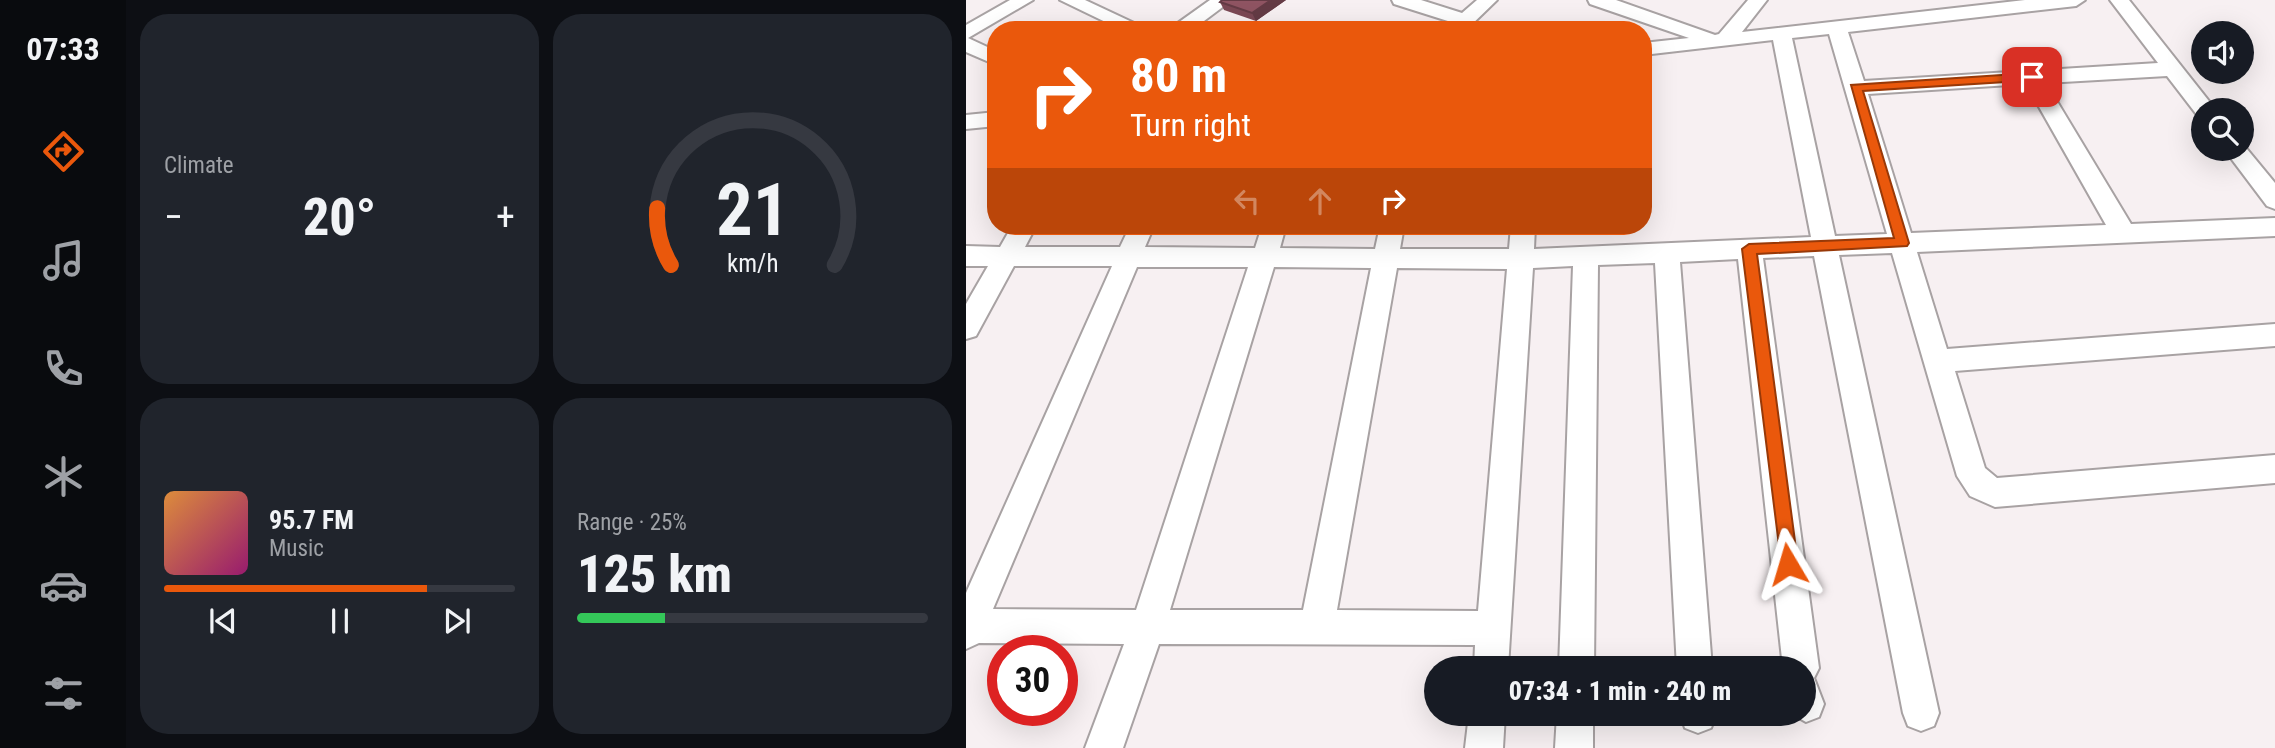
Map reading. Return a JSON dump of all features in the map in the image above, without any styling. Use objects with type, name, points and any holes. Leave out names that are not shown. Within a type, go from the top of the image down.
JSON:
[{"type":"street","points":[[987,21],[1024,0]]},
{"type":"street","points":[[1069,0],[1118,21]]},
{"type":"street","points":[[1192,21],[1223,0]]},
{"type":"street","points":[[1401,0],[1450,21]]},
{"type":"street","points":[[1464,21],[1488,0]]},
{"type":"street","points":[[1597,0],[1721,40]]},
{"type":"street","points":[[1721,40],[1758,0]]},
{"type":"street","points":[[1962,0],[1992,9]]},
{"type":"street","points":[[1652,48],[2076,0]]},
{"type":"street","points":[[2119,0],[2196,98]]},
{"type":"street","points":[[966,33],[987,21]]},
{"type":"street","points":[[1837,27],[1972,476],[1981,486],[1995,493],[2275,469]]},
{"type":"street","points":[[1782,33],[1921,713]]},
{"type":"street","points":[[966,44],[987,54]]},
{"type":"street","points":[[1856,88],[2173,69]]},
{"type":"street","points":[[2032,77],[2123,234]]},
{"type":"street","points":[[967,124],[987,120]]},
{"type":"street","points":[[2245,161],[2275,199]]},
{"type":"street","points":[[966,256],[1387,256],[1521,259],[2275,227]]},
{"type":"street","points":[[966,328],[1019,235]]},
{"type":"street","points":[[1138,235],[967,628],[1317,625],[1495,628]]},
{"type":"street","points":[[1104,748],[1148,626],[1271,235]]},
{"type":"street","points":[[1317,625],[1390,235]]},
{"type":"street","points":[[1493,656],[1522,235]]},
{"type":"street","points":[[1749,249],[1800,656]]},
{"type":"street","points":[[1667,253],[1694,656]]},
{"type":"street","points":[[1576,656],[1586,256]]},
{"type":"street","points":[[1938,361],[2275,335]]},
{"type":"street","points":[[1485,748],[1487,726]]},
{"type":"street","points":[[1574,748],[1575,726]]},
{"type":"building","points":[[1271,0],[1252,13],[1220,2]]},
{"type":"route","points":[[1788,564],[1749,249],[1902,243],[1856,88],[2032,77]]}]
